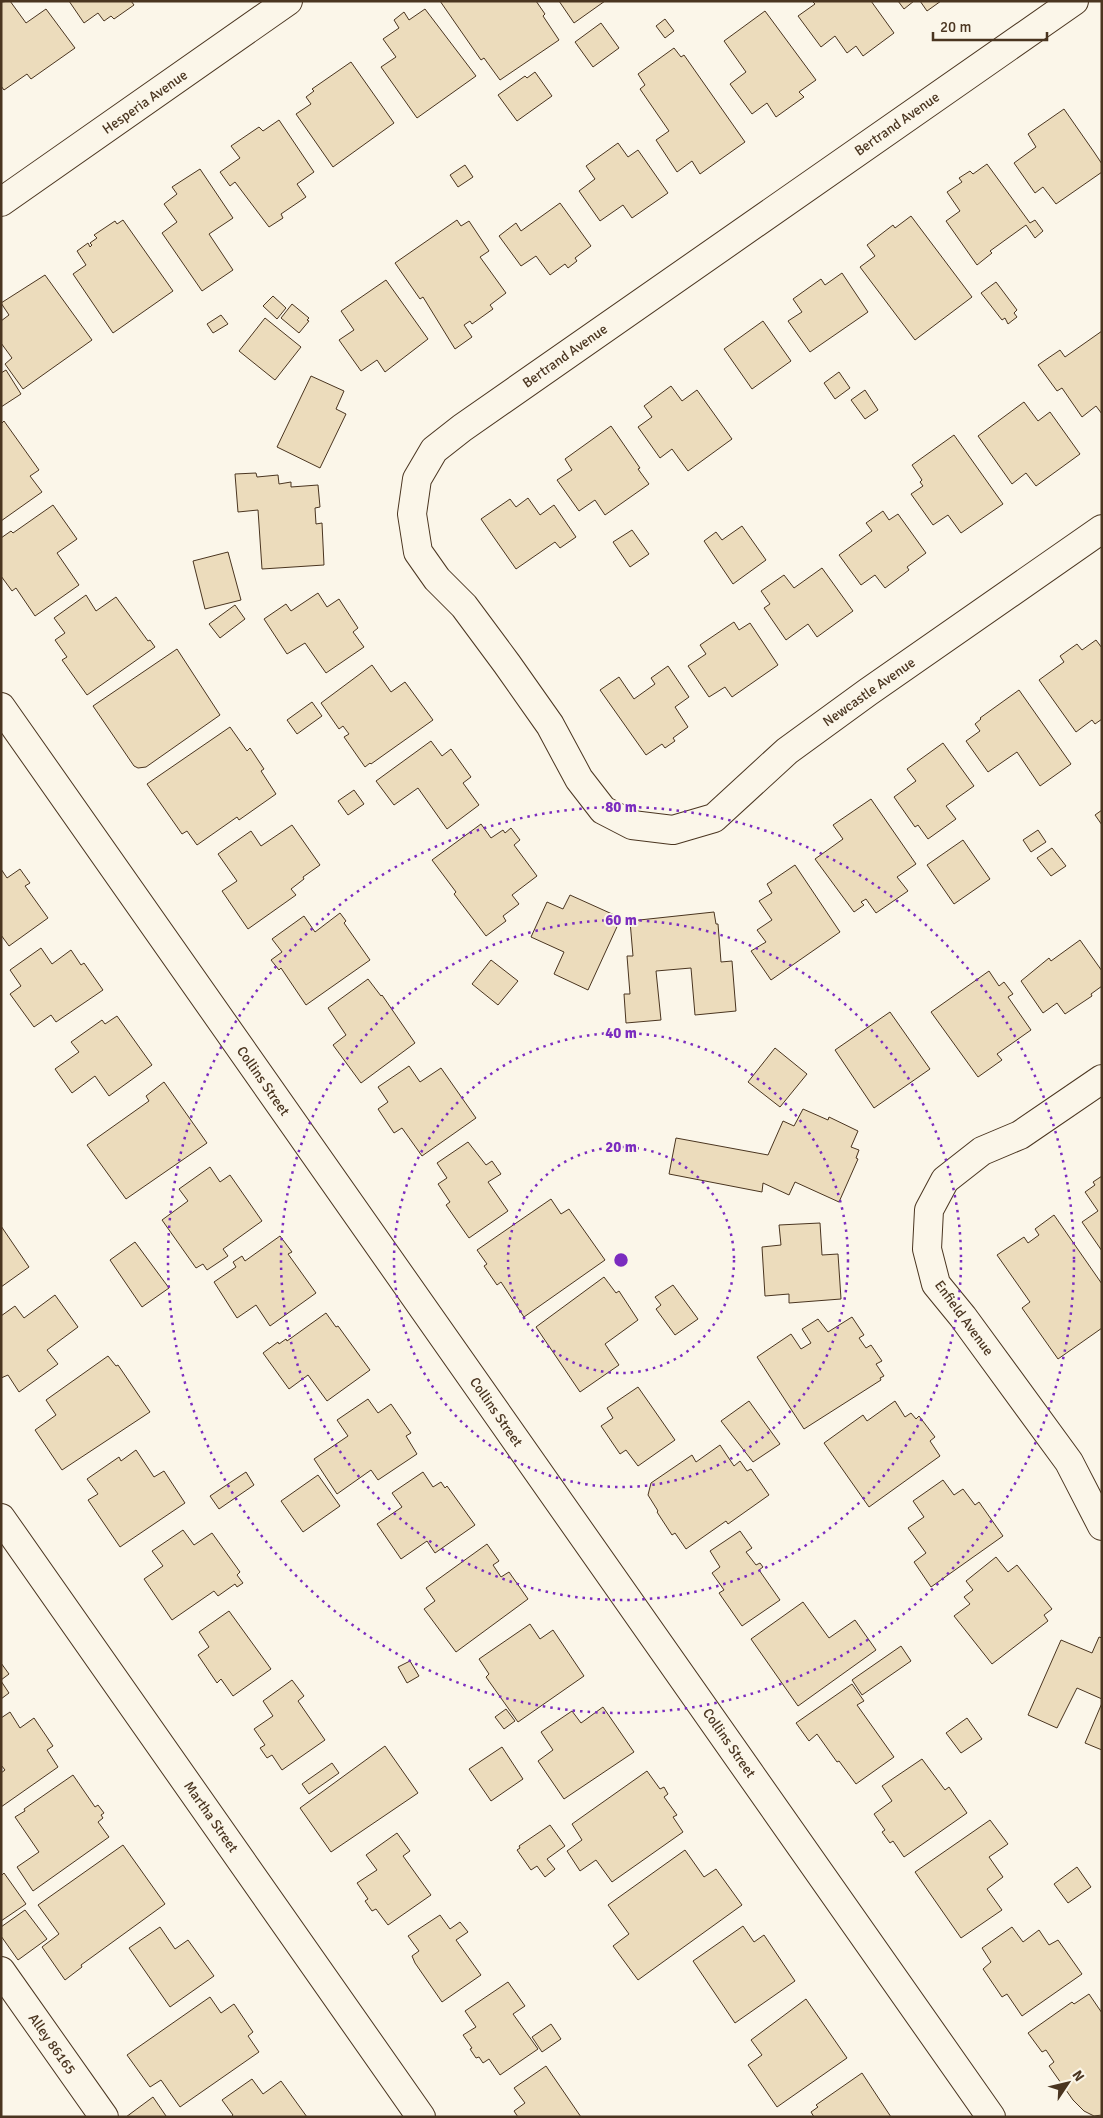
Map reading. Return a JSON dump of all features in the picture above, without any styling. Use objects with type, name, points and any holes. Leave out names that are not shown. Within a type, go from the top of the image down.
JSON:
[{"type":"street","name":"Hesperia Avenue","points":[[1,202],[288,1]]},
{"type":"street","name":"Bertrand Avenue","points":[[632,824],[602,810],[579,779],[550,725],[464,606],[437,579],[418,552],[412,514],[417,479],[434,450],[462,428],[1074,1]]},
{"type":"street","name":"Newcastle Avenue","points":[[632,824],[673,830],[714,818],[787,751],[868,692],[1102,529]]},
{"type":"street","name":"Collins Street","points":[[1,707],[991,2117]]},
{"type":"street","name":"Enfield Avenue","points":[[1102,1079],[1020,1135],[982,1151],[945,1180],[929,1210],[927,1248],[936,1284],[963,1317],[1069,1462],[1102,1526]]},
{"type":"street","name":"Martha Street","points":[[1,1518],[421,2117]]},
{"type":"street","name":"Alley 86165","points":[[1,1971],[104,2117]]},
{"type":"building","points":[[10,1],[26,23],[46,9],[75,48],[31,79],[27,74],[4,90],[1,86],[1,2]]},
{"type":"building","points":[[69,1],[131,1],[134,5],[114,19],[111,16],[104,21],[98,13],[84,23]]},
{"type":"building","points":[[440,1],[536,1],[545,14],[543,16],[559,40],[500,80],[484,58],[481,60]]},
{"type":"building","points":[[559,1],[605,1],[574,23]]},
{"type":"building","points":[[812,1],[871,1],[894,33],[863,56],[856,46],[847,53],[835,36],[821,47],[798,16],[815,4]]},
{"type":"building","points":[[898,1],[914,1],[904,9]]},
{"type":"building","points":[[920,1],[941,1],[927,11]]},
{"type":"building","points":[[425,9],[476,76],[417,118],[381,67],[396,57],[383,39],[399,28],[394,20],[404,12],[409,20]]},
{"type":"building","points":[[765,11],[816,80],[799,92],[804,97],[776,117],[767,103],[752,114],[730,84],[746,72],[724,41]]},
{"type":"building","points":[[665,19],[674,31],[665,38],[656,26]]},
{"type":"building","points":[[601,23],[619,48],[593,67],[575,42]]},
{"type":"building","points":[[674,48],[681,57],[684,55],[745,142],[700,174],[692,161],[677,172],[656,140],[669,131],[640,89],[645,85],[638,74]]},
{"type":"building","points":[[351,62],[394,123],[333,167],[296,114],[311,104],[306,97],[314,91],[312,89]]},
{"type":"building","points":[[535,72],[552,96],[517,121],[498,95],[525,76],[527,78]]},
{"type":"building","points":[[1064,109],[1102,164],[1102,172],[1056,204],[1043,187],[1035,193],[1014,163],[1036,147],[1028,134]]},
{"type":"building","points":[[279,120],[314,172],[297,184],[306,197],[281,214],[283,218],[269,227],[235,182],[230,186],[220,172],[240,158],[231,146],[259,127],[263,131]]},
{"type":"building","points":[[618,143],[628,157],[638,150],[668,193],[632,218],[623,205],[600,221],[579,191],[595,179],[586,166]]},
{"type":"building","points":[[987,164],[1030,223],[1035,220],[1043,231],[1035,238],[1026,225],[990,251],[992,253],[977,265],[946,221],[960,211],[947,192],[962,182],[959,178],[970,171],[973,174]]},
{"type":"building","points":[[465,165],[473,177],[458,187],[450,175]]},
{"type":"building","points":[[200,169],[233,218],[209,234],[233,270],[202,291],[162,233],[177,222],[164,204],[177,194],[172,187]]},
{"type":"building","points":[[560,203],[591,246],[575,258],[577,261],[568,268],[565,264],[550,275],[536,256],[521,266],[499,236],[516,223],[521,231]]},
{"type":"building","points":[[911,216],[972,297],[915,340],[860,267],[875,256],[867,245],[893,225],[895,228]]},
{"type":"building","points":[[123,220],[173,291],[113,333],[73,274],[86,265],[77,251],[88,243],[90,247],[92,245],[90,243],[97,238],[94,235],[115,221],[117,224]]},
{"type":"building","points":[[457,220],[461,226],[469,221],[489,251],[480,257],[506,293],[490,305],[493,309],[472,324],[470,321],[464,325],[472,337],[455,349],[423,297],[420,299],[395,263]]},
{"type":"building","points":[[842,273],[868,312],[810,352],[788,321],[802,312],[793,299],[821,279],[825,285]]},
{"type":"building","points":[[45,275],[92,340],[23,389],[5,364],[12,358],[1,343],[1,321],[9,315],[1,303]]},
{"type":"building","points":[[386,280],[428,339],[385,372],[377,360],[361,371],[339,340],[354,330],[341,311]]},
{"type":"building","points":[[996,282],[1017,310],[1014,313],[1017,317],[1008,324],[1005,318],[1002,320],[981,293]]},
{"type":"building","points":[[273,296],[286,308],[277,319],[263,306]]},
{"type":"building","points":[[292,304],[309,318],[307,320],[309,321],[299,333],[281,318]]},
{"type":"building","points":[[221,315],[228,324],[213,333],[207,324]]},
{"type":"building","points":[[265,318],[301,347],[275,380],[239,351]]},
{"type":"building","points":[[763,321],[791,361],[752,389],[724,349]]},
{"type":"building","points":[[1102,331],[1102,414],[1096,406],[1082,417],[1062,388],[1057,391],[1038,365],[1060,350],[1065,357]]},
{"type":"building","points":[[6,370],[21,394],[1,407],[1,373]]},
{"type":"building","points":[[839,372],[850,388],[835,399],[824,383]]},
{"type":"building","points":[[311,376],[344,391],[336,409],[346,414],[320,468],[277,447]]},
{"type":"building","points":[[671,386],[682,401],[697,390],[732,439],[688,471],[672,449],[660,458],[638,427],[652,417],[644,406]]},
{"type":"building","points":[[865,390],[878,410],[865,419],[851,400]]},
{"type":"building","points":[[1024,402],[1038,421],[1050,412],[1080,454],[1036,486],[1026,473],[1012,484],[978,436]]},
{"type":"building","points":[[4,421],[39,470],[30,476],[42,492],[1,521],[1,424]]},
{"type":"building","points":[[611,426],[649,484],[605,515],[595,500],[579,511],[557,480],[572,470],[565,459]]},
{"type":"building","points":[[954,435],[1003,504],[961,533],[948,515],[933,525],[911,494],[923,486],[920,482],[922,480],[912,465]]},
{"type":"building","points":[[256,473],[257,477],[278,475],[279,484],[291,482],[291,487],[318,485],[320,507],[315,508],[316,524],[322,523],[324,565],[262,569],[258,510],[238,512],[235,474]]},
{"type":"building","points":[[528,498],[540,515],[554,505],[576,537],[560,548],[555,542],[516,569],[481,519],[510,499],[516,507]]},
{"type":"building","points":[[53,505],[77,539],[57,553],[79,585],[35,616],[16,588],[12,591],[1,576],[1,538],[11,531],[13,533]]},
{"type":"building","points":[[883,511],[889,520],[898,514],[926,553],[907,567],[909,570],[885,588],[875,575],[861,585],[839,555],[872,531],[866,523]]},
{"type":"building","points":[[742,526],[766,560],[733,584],[704,541],[716,532],[722,540]]},
{"type":"building","points":[[632,530],[649,554],[630,567],[613,542]]},
{"type":"building","points":[[228,552],[241,600],[205,609],[193,561]]},
{"type":"building","points":[[822,568],[853,611],[817,637],[808,624],[786,640],[764,608],[770,604],[761,591],[784,575],[794,588]]},
{"type":"building","points":[[318,593],[327,607],[339,599],[358,628],[353,632],[364,647],[326,673],[305,643],[287,654],[264,619],[286,604],[291,611]]},
{"type":"building","points":[[86,595],[96,611],[116,597],[148,641],[150,640],[155,647],[87,695],[62,660],[67,657],[55,640],[65,633],[54,618]]},
{"type":"building","points":[[235,605],[245,619],[220,638],[209,624]]},
{"type":"building","points":[[734,622],[739,630],[750,623],[778,665],[732,697],[725,687],[709,697],[688,666],[706,654],[700,645]]},
{"type":"building","points":[[1096,640],[1102,648],[1102,719],[1095,724],[1092,720],[1076,732],[1039,680],[1064,662],[1060,656],[1077,644],[1082,650]]},
{"type":"building","points":[[177,649],[220,715],[146,767],[138,768],[134,766],[93,706]]},
{"type":"building","points":[[372,665],[391,692],[405,682],[433,720],[365,767],[344,737],[349,734],[343,726],[339,729],[321,703]]},
{"type":"building","points":[[668,666],[689,697],[675,707],[688,727],[673,738],[675,741],[665,748],[662,744],[646,755],[600,690],[619,677],[634,699],[655,684],[651,678]]},
{"type":"building","points":[[1019,690],[1071,764],[1040,786],[1017,752],[988,772],[966,741],[980,731],[975,724],[980,718]]},
{"type":"building","points":[[312,702],[322,716],[297,734],[287,720]]},
{"type":"building","points":[[230,727],[247,751],[250,748],[264,769],[261,771],[276,794],[239,820],[237,817],[197,845],[187,831],[182,834],[147,784]]},
{"type":"building","points":[[431,741],[442,756],[451,749],[471,777],[463,783],[479,805],[447,829],[418,788],[394,805],[376,781]]},
{"type":"building","points":[[943,743],[974,786],[946,806],[956,819],[928,839],[918,825],[915,827],[894,797],[916,781],[907,769]]},
{"type":"building","points":[[354,790],[364,804],[348,815],[338,801]]},
{"type":"building","points":[[871,799],[916,864],[897,877],[908,891],[876,913],[866,899],[861,902],[864,905],[854,912],[815,859],[843,839],[833,825]]},
{"type":"building","points":[[1102,810],[1102,825],[1095,815]]},
{"type":"building","points":[[481,824],[491,838],[503,830],[505,833],[511,828],[520,840],[514,845],[537,876],[512,895],[519,904],[503,916],[506,921],[486,936],[454,894],[456,892],[432,860]]},
{"type":"building","points":[[292,825],[320,865],[303,877],[304,879],[291,889],[296,895],[248,929],[222,891],[237,881],[218,854],[251,831],[261,846]]},
{"type":"building","points":[[1038,830],[1046,842],[1031,852],[1023,840]]},
{"type":"building","points":[[963,840],[990,879],[954,904],[927,865]]},
{"type":"building","points":[[1052,848],[1066,866],[1051,876],[1037,858]]},
{"type":"building","points":[[795,865],[840,932],[771,980],[751,951],[766,942],[757,930],[772,920],[759,901],[772,893],[767,884]]},
{"type":"building","points":[[1,869],[7,878],[20,869],[30,883],[25,886],[48,918],[9,946],[1,935]]},
{"type":"building","points":[[570,895],[621,918],[588,990],[554,974],[564,952],[531,937],[547,902],[563,909]]},
{"type":"building","points":[[714,912],[716,924],[718,924],[721,962],[732,961],[736,1011],[695,1015],[691,968],[656,971],[661,1020],[626,1023],[624,994],[630,994],[627,956],[633,956],[630,921]]},
{"type":"building","points":[[340,913],[346,921],[344,923],[370,960],[306,1005],[281,968],[279,970],[271,960],[282,952],[272,939],[304,916],[315,932]]},
{"type":"building","points":[[1080,940],[1102,971],[1102,986],[1091,994],[1092,996],[1065,1014],[1057,1003],[1043,1013],[1021,981],[1049,958],[1051,961]]},
{"type":"building","points":[[41,948],[52,964],[71,950],[81,965],[84,963],[103,990],[56,1022],[51,1015],[34,1027],[10,994],[21,986],[10,970]]},
{"type":"building","points":[[491,960],[518,981],[498,1005],[472,984]]},
{"type":"building","points":[[989,971],[999,986],[1004,982],[1013,994],[1008,997],[1031,1030],[997,1054],[1002,1060],[978,1077],[931,1012]]},
{"type":"building","points":[[368,979],[382,995],[415,1043],[361,1083],[333,1045],[346,1035],[328,1008]]},
{"type":"building","points":[[890,1012],[930,1069],[874,1108],[835,1050]]},
{"type":"building","points":[[117,1016],[152,1065],[109,1096],[95,1076],[72,1093],[55,1069],[79,1052],[71,1042],[102,1020],[105,1024]]},
{"type":"building","points":[[775,1048],[807,1074],[780,1107],[748,1082]]},
{"type":"building","points":[[409,1066],[420,1082],[441,1068],[476,1118],[422,1156],[402,1128],[394,1133],[378,1109],[388,1102],[378,1087]]},
{"type":"building","points":[[164,1082],[207,1143],[126,1199],[87,1145],[149,1101],[146,1096]]},
{"type":"building","points":[[803,1109],[828,1120],[829,1117],[858,1131],[851,1147],[859,1150],[856,1158],[858,1159],[839,1202],[795,1182],[789,1195],[763,1183],[762,1192],[669,1174],[676,1138],[768,1155],[783,1121],[794,1126]]},
{"type":"building","points":[[468,1142],[486,1165],[492,1161],[501,1174],[488,1182],[508,1211],[469,1238],[446,1205],[450,1202],[438,1184],[447,1178],[437,1163]]},
{"type":"building","points":[[210,1167],[220,1182],[230,1175],[262,1221],[223,1249],[228,1256],[207,1270],[203,1264],[196,1268],[162,1220],[188,1201],[179,1189]]},
{"type":"building","points":[[1102,1176],[1102,1251],[1082,1222],[1098,1211],[1085,1192],[1095,1185],[1093,1182]]},
{"type":"building","points":[[551,1199],[561,1214],[569,1209],[605,1260],[524,1317],[501,1282],[497,1285],[484,1266],[487,1264],[477,1250]]},
{"type":"building","points":[[1054,1215],[1102,1284],[1102,1328],[1058,1359],[1022,1308],[1030,1302],[997,1255],[1024,1237],[1028,1243],[1039,1235],[1035,1229]]},
{"type":"building","points":[[820,1223],[822,1255],[838,1254],[841,1299],[789,1303],[789,1294],[765,1296],[762,1247],[781,1245],[779,1225]]},
{"type":"building","points":[[1,1226],[29,1267],[1,1287]]},
{"type":"building","points":[[280,1236],[292,1252],[288,1254],[316,1293],[270,1326],[256,1305],[237,1318],[214,1282],[236,1267],[233,1262],[242,1256],[245,1261]]},
{"type":"building","points":[[135,1242],[169,1288],[142,1307],[110,1260]]},
{"type":"building","points":[[604,1277],[616,1293],[619,1291],[638,1320],[605,1344],[619,1365],[580,1392],[536,1327]]},
{"type":"building","points":[[673,1285],[698,1319],[675,1335],[656,1309],[661,1305],[655,1297]]},
{"type":"building","points":[[55,1295],[78,1327],[47,1350],[58,1364],[19,1392],[8,1375],[1,1378],[1,1316],[15,1306],[24,1318]]},
{"type":"building","points":[[326,1313],[336,1327],[338,1326],[370,1370],[327,1401],[308,1375],[289,1389],[263,1353],[278,1342],[279,1344],[286,1339],[287,1341]]},
{"type":"building","points":[[852,1317],[864,1335],[859,1338],[866,1348],[871,1345],[882,1361],[876,1364],[884,1376],[880,1378],[881,1380],[804,1429],[757,1357],[791,1334],[801,1349],[811,1343],[802,1329],[818,1319],[828,1332]]},
{"type":"building","points":[[108,1356],[116,1366],[118,1365],[150,1412],[62,1470],[35,1430],[56,1415],[46,1400]]},
{"type":"building","points":[[638,1387],[675,1440],[638,1466],[626,1450],[620,1454],[601,1426],[613,1418],[607,1408]]},
{"type":"building","points":[[368,1399],[378,1413],[391,1404],[411,1433],[406,1436],[417,1454],[378,1480],[371,1470],[337,1494],[314,1459],[348,1436],[337,1420]]},
{"type":"building","points":[[749,1401],[780,1444],[753,1462],[721,1421]]},
{"type":"building","points":[[895,1401],[905,1417],[911,1413],[916,1419],[919,1416],[935,1437],[930,1441],[940,1456],[869,1507],[824,1443],[863,1415],[867,1421]]},
{"type":"building","points":[[720,1445],[734,1466],[740,1461],[747,1471],[751,1469],[769,1495],[728,1524],[726,1521],[686,1549],[675,1533],[672,1535],[657,1512],[648,1495],[651,1483],[692,1455],[696,1462]]},
{"type":"building","points":[[136,1450],[154,1477],[164,1471],[185,1503],[120,1547],[88,1500],[98,1494],[87,1479],[119,1457],[121,1461]]},
{"type":"building","points":[[246,1472],[254,1485],[219,1509],[210,1496]]},
{"type":"building","points":[[423,1472],[433,1487],[441,1482],[445,1488],[447,1486],[475,1525],[435,1553],[427,1541],[401,1559],[377,1524],[402,1507],[392,1493]]},
{"type":"building","points":[[318,1475],[340,1506],[303,1532],[281,1501]]},
{"type":"building","points":[[943,1480],[954,1495],[963,1489],[975,1505],[979,1502],[1003,1536],[931,1587],[914,1562],[926,1553],[908,1528],[924,1517],[913,1501]]},
{"type":"building","points":[[183,1530],[194,1545],[212,1533],[240,1572],[237,1575],[243,1583],[237,1587],[235,1584],[218,1596],[214,1591],[172,1620],[144,1579],[163,1566],[152,1551]]},
{"type":"building","points":[[740,1531],[752,1548],[746,1552],[756,1565],[760,1563],[763,1567],[759,1570],[780,1600],[742,1626],[719,1593],[724,1590],[712,1573],[720,1567],[710,1551]]},
{"type":"building","points":[[487,1544],[499,1561],[493,1565],[501,1577],[509,1572],[528,1599],[456,1652],[424,1609],[435,1601],[426,1588]]},
{"type":"building","points":[[996,1557],[1008,1572],[1017,1565],[1052,1609],[1044,1615],[1048,1621],[992,1664],[954,1616],[970,1604],[964,1597],[973,1590],[966,1581]]},
{"type":"building","points":[[803,1602],[829,1638],[855,1620],[876,1650],[798,1706],[751,1639]]},
{"type":"building","points":[[229,1611],[271,1669],[233,1696],[221,1679],[217,1683],[198,1655],[209,1647],[199,1632]]},
{"type":"building","points":[[530,1624],[540,1639],[553,1630],[584,1676],[518,1722],[486,1677],[489,1674],[479,1659]]},
{"type":"building","points":[[1099,1637],[1102,1638],[1102,1699],[1077,1688],[1057,1728],[1028,1715],[1061,1640],[1092,1653]]},
{"type":"building","points":[[901,1646],[911,1661],[862,1695],[852,1680]]},
{"type":"building","points":[[410,1661],[419,1676],[407,1683],[398,1667]]},
{"type":"building","points":[[1,1663],[9,1674],[1,1680]]},
{"type":"building","points":[[292,1680],[304,1696],[298,1701],[325,1740],[282,1770],[272,1755],[267,1758],[260,1748],[265,1745],[254,1729],[273,1716],[263,1701]]},
{"type":"building","points":[[1,1681],[9,1693],[1,1699]]},
{"type":"building","points":[[852,1684],[864,1701],[857,1705],[894,1757],[856,1784],[817,1734],[809,1741],[796,1723]]},
{"type":"building","points":[[1102,1703],[1102,1750],[1085,1743]]},
{"type":"building","points":[[603,1707],[634,1752],[564,1799],[538,1761],[553,1750],[541,1732],[572,1711],[581,1723]]},
{"type":"building","points":[[506,1709],[515,1721],[504,1729],[495,1717]]},
{"type":"building","points":[[10,1712],[20,1728],[34,1718],[53,1746],[47,1750],[58,1767],[1,1807],[1,1773],[5,1770],[1,1765],[1,1718]]},
{"type":"building","points":[[967,1718],[982,1739],[961,1753],[946,1733]]},
{"type":"building","points":[[385,1746],[418,1793],[331,1852],[300,1808]]},
{"type":"building","points":[[502,1747],[523,1779],[491,1801],[469,1769]]},
{"type":"building","points":[[922,1759],[945,1790],[949,1787],[967,1813],[904,1857],[893,1841],[890,1843],[882,1832],[885,1830],[874,1814],[892,1801],[882,1786]]},
{"type":"building","points":[[332,1763],[339,1773],[309,1794],[302,1784]]},
{"type":"building","points":[[647,1771],[660,1789],[664,1787],[668,1794],[664,1797],[677,1815],[673,1817],[683,1832],[612,1882],[596,1860],[580,1871],[567,1851],[582,1840],[572,1824]]},
{"type":"building","points":[[73,1775],[95,1807],[98,1805],[104,1813],[101,1815],[103,1818],[98,1822],[109,1837],[33,1891],[17,1867],[39,1852],[15,1817]]},
{"type":"building","points":[[990,1820],[1008,1844],[989,1857],[1003,1877],[987,1889],[1002,1910],[961,1938],[915,1872]]},
{"type":"building","points":[[550,1825],[565,1846],[547,1859],[555,1869],[545,1877],[537,1866],[531,1870],[517,1850],[520,1848],[519,1846]]},
{"type":"building","points":[[397,1833],[410,1851],[403,1856],[431,1895],[388,1925],[376,1909],[372,1911],[365,1901],[368,1899],[357,1883],[377,1870],[366,1855]]},
{"type":"building","points":[[123,1845],[165,1904],[81,1965],[82,1967],[65,1980],[42,1947],[59,1934],[38,1905]]},
{"type":"building","points":[[685,1850],[704,1877],[716,1869],[742,1905],[638,1980],[613,1946],[629,1934],[608,1905]]},
{"type":"building","points":[[1077,1867],[1091,1887],[1068,1903],[1054,1884]]},
{"type":"building","points":[[4,1873],[26,1904],[1,1921],[1,1876]]},
{"type":"building","points":[[25,1910],[47,1939],[18,1960],[1,1936],[1,1927]]},
{"type":"building","points":[[440,1915],[450,1929],[460,1922],[468,1932],[456,1940],[481,1975],[442,2002],[415,1963],[412,1956],[419,1951],[408,1936]]},
{"type":"building","points":[[743,1926],[754,1942],[764,1935],[795,1981],[735,2023],[693,1961]]},
{"type":"building","points":[[160,1927],[175,1949],[188,1940],[214,1976],[170,2007],[129,1948]]},
{"type":"building","points":[[1012,1927],[1023,1942],[1039,1930],[1049,1945],[1058,1940],[1082,1974],[1022,2016],[1007,1994],[1002,1997],[983,1969],[991,1962],[982,1948]]},
{"type":"building","points":[[508,1982],[525,2006],[513,2014],[538,2049],[500,2075],[489,2059],[483,2063],[479,2057],[476,2058],[470,2049],[472,2048],[463,2035],[476,2027],[465,2011]]},
{"type":"building","points":[[1089,1994],[1102,2013],[1102,2115],[1094,2116],[1084,2111],[1073,2100],[1049,2066],[1054,2062],[1046,2050],[1042,2052],[1028,2033],[1072,2002],[1074,2004]]},
{"type":"building","points":[[210,1997],[221,2013],[234,2004],[253,2032],[248,2036],[259,2052],[180,2107],[161,2080],[150,2087],[127,2055]]},
{"type":"building","points":[[806,1999],[847,2058],[777,2107],[748,2065],[762,2055],[751,2040]]},
{"type":"building","points":[[551,2024],[561,2039],[542,2052],[532,2037]]},
{"type":"building","points":[[546,2066],[581,2117],[518,2117],[514,2111],[525,2103],[514,2088]]},
{"type":"building","points":[[862,2073],[891,2117],[814,2117],[811,2112],[818,2107],[816,2105]]},
{"type":"building","points":[[252,2079],[263,2094],[281,2081],[307,2117],[231,2117],[233,2115],[222,2100]]},
{"type":"building","points":[[153,2097],[165,2117],[126,2117]]}]
